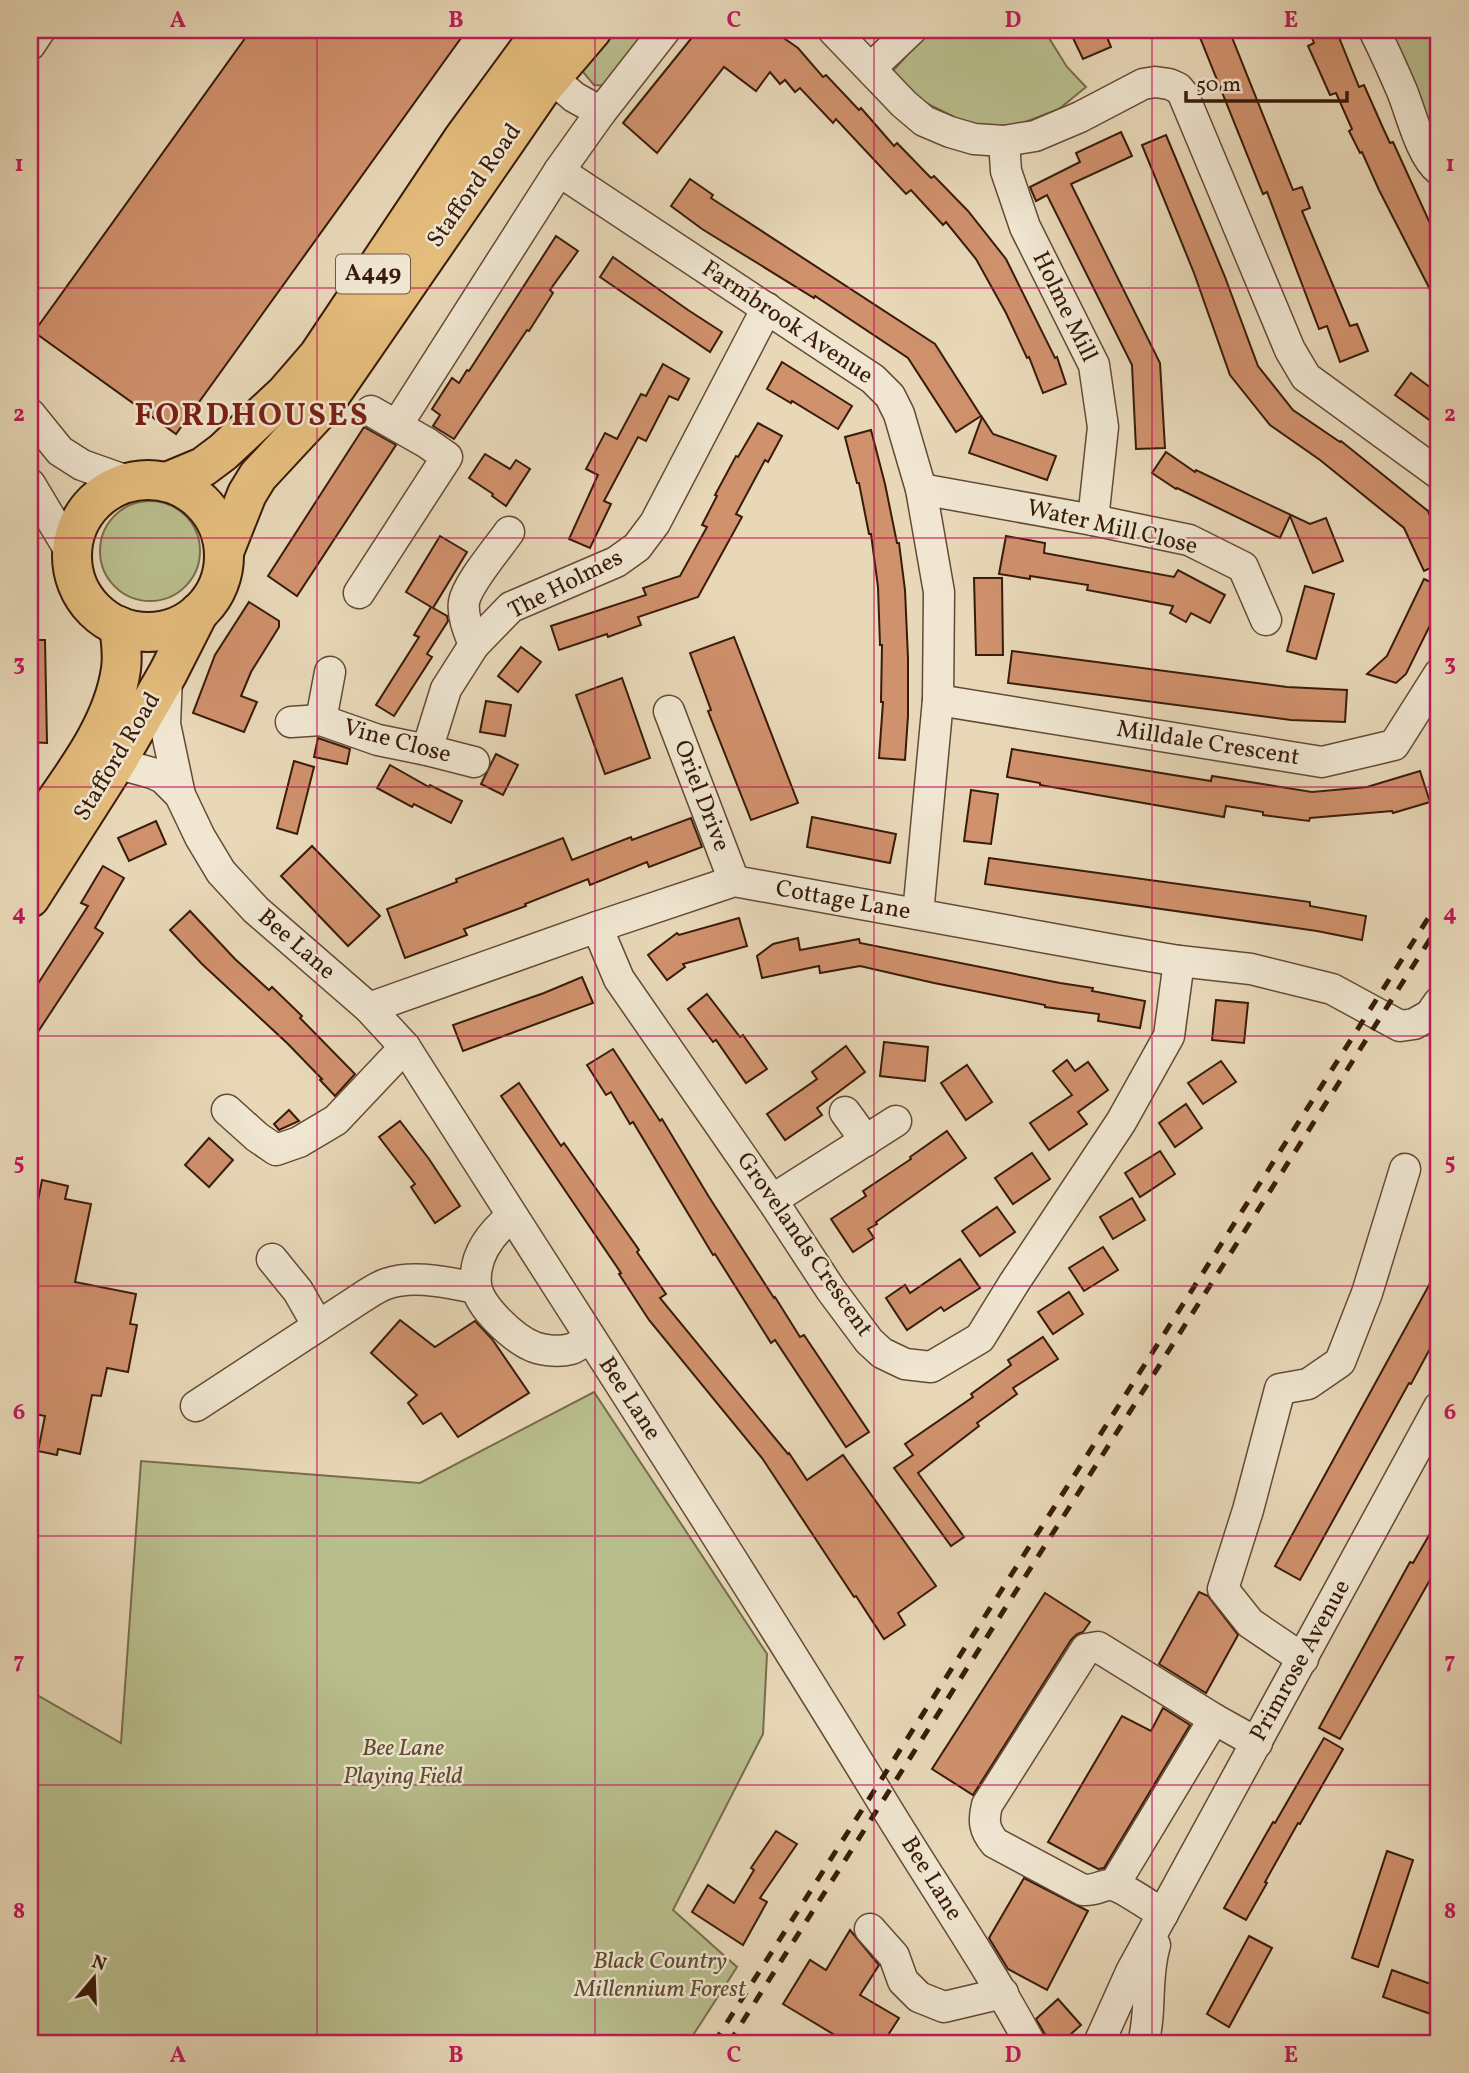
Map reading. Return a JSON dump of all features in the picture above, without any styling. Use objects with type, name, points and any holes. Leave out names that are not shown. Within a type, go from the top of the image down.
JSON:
[{"type":"highway","name":"Stafford Road","points":[[224,552],[247,494],[258,476],[323,406],[540,92],[592,30]]},
{"type":"highway","name":"Stafford Road","points":[[167,482],[203,467],[223,452],[286,393],[318,356],[534,33]]},
{"type":"highway","points":[[463,139],[491,125],[525,78],[535,72],[552,78]]},
{"type":"highway","name":"A449","points":[[155,480],[167,482],[189,492],[207,508],[219,529],[224,552],[222,574],[213,595],[199,612],[181,624],[161,631],[140,631],[119,626],[96,611],[79,589],[73,572],[75,532],[85,513],[113,486],[155,480]]},
{"type":"highway","name":"Stafford Road","points":[[30,898],[117,763],[199,612]]},
{"type":"highway","name":"Stafford Road","points":[[30,839],[94,743],[109,710],[122,667],[119,626]]},
{"type":"street","points":[[30,45],[40,30]]},
{"type":"street","points":[[359,593],[447,457],[384,418],[601,112],[665,30]]},
{"type":"street","points":[[833,30],[904,104],[924,121],[974,139],[1004,141],[1035,136],[1080,117],[1143,84],[1155,82],[1169,84],[1178,89],[1183,94],[1290,350],[1306,377],[1439,474]]},
{"type":"street","points":[[871,68],[911,30]]},
{"type":"street","points":[[1374,30],[1431,163],[1439,170]]},
{"type":"street","points":[[552,78],[573,97],[601,112]]},
{"type":"street","name":"Holme Mill","points":[[1004,141],[1006,171],[1025,227],[1094,365],[1102,427],[1093,520]]},
{"type":"street","name":"Farmbrook Avenue","points":[[559,171],[873,379],[890,396],[899,414],[921,489],[939,592],[938,700],[918,914]]},
{"type":"street","name":"The Holmes","points":[[427,750],[446,689],[474,645],[511,607],[616,562],[637,547],[655,523],[767,308]]},
{"type":"street","points":[[30,414],[60,451],[82,465],[130,482]]},
{"type":"street","points":[[30,484],[72,554]]},
{"type":"street","name":"Water Mill Close","points":[[921,489],[1189,540],[1243,567],[1266,620]]},
{"type":"street","points":[[474,645],[464,604],[468,591],[509,532]]},
{"type":"street","name":"Vine Close","points":[[321,720],[330,672]]},
{"type":"street","name":"Bee Lane","points":[[167,673],[165,724],[180,796],[221,872],[243,897],[369,1008],[405,1047],[795,1657],[879,1797],[1003,1993],[1030,2043]]},
{"type":"street","name":"Milldale Crescent","points":[[938,700],[1322,762],[1394,745],[1439,674]]},
{"type":"street","name":"Oriel Drive","points":[[669,711],[733,881]]},
{"type":"street","name":"Vine Close","points":[[291,722],[321,720],[377,740],[474,762]]},
{"type":"street","name":"Bee Lane","points":[[117,763],[163,778],[180,796]]},
{"type":"street","name":"Cottage Lane","points":[[369,1008],[733,881],[1179,961],[1251,970],[1332,989],[1400,1026],[1415,1024],[1430,1015],[1439,1002]]},
{"type":"street","name":"Grovelands Crescent","points":[[597,927],[619,979],[831,1290],[869,1341],[882,1353],[905,1364],[931,1367],[980,1338],[1121,1122],[1169,1036],[1179,961]]},
{"type":"street","points":[[227,1110],[275,1150],[299,1142],[336,1120],[405,1047]]},
{"type":"street","points":[[845,1112],[866,1141]]},
{"type":"street","points":[[772,1200],[896,1121]]},
{"type":"street","points":[[1303,1659],[1251,1623],[1223,1589],[1248,1510],[1280,1389],[1308,1384],[1340,1362],[1367,1293],[1405,1170]]},
{"type":"street","points":[[512,1216],[493,1232],[477,1267],[476,1287],[490,1312],[512,1334],[534,1347],[556,1351],[574,1348],[589,1337]]},
{"type":"street","points":[[272,1259],[298,1291],[318,1326]]},
{"type":"street","points":[[196,1406],[361,1298],[387,1284],[415,1280],[476,1287]]},
{"type":"street","name":"Primrose Avenue","points":[[1099,2043],[1130,1972],[1439,1407]]},
{"type":"street","points":[[1163,1914],[1114,1885],[1103,1886],[1094,1891],[1083,1890],[995,1843],[987,1834],[984,1820],[987,1805],[1086,1649],[1098,1647],[1214,1719],[1257,1742]]},
{"type":"street","points":[[1114,1885],[1214,1719]]},
{"type":"street","name":"Primrose Avenue","points":[[1143,2043],[1148,2019],[1148,1977],[1163,1914]]},
{"type":"street","points":[[870,1929],[894,1956],[903,1981],[919,1997],[944,2007],[1003,1993]]},
{"type":"green space","points":[[608,30],[649,30],[609,86],[594,85],[583,72],[590,52]]},
{"type":"green space","points":[[930,30],[1044,30],[1067,67],[1086,87],[1059,109],[1012,127],[966,123],[914,97],[891,73]]},
{"type":"green space","points":[[1387,30],[1439,30],[1439,148]]},
{"type":"green space","points":[[150,501],[178,509],[192,523],[200,551],[192,579],[178,593],[150,601],[122,593],[108,579],[100,551],[108,523],[122,509]]},
{"type":"green space","name":"Bee Lane Playing Field","points":[[594,1392],[767,1654],[763,1734],[673,1910],[737,1967],[688,2043],[30,2043],[30,1691],[121,1743],[141,1461],[420,1483]]},
{"type":"building","points":[[251,30],[449,30],[461,38],[176,434],[34,332]]},
{"type":"building","points":[[698,30],[772,30],[798,48],[823,77],[826,75],[859,110],[861,108],[894,146],[897,143],[931,178],[934,176],[968,211],[1006,259],[1055,358],[1057,357],[1066,384],[1043,393],[1029,357],[1027,358],[976,259],[946,222],[943,225],[911,190],[906,194],[836,119],[833,123],[800,88],[795,92],[785,80],[780,84],[770,72],[756,91],[724,67],[657,153],[623,123]]},
{"type":"building","points":[[1086,30],[1104,30],[1111,47],[1083,59],[1072,36]]},
{"type":"building","points":[[1197,30],[1229,30],[1293,190],[1302,187],[1310,208],[1302,211],[1350,326],[1357,324],[1368,351],[1340,362],[1327,326],[1319,329],[1267,192],[1263,194]]},
{"type":"building","points":[[1309,30],[1336,30],[1359,87],[1364,85],[1433,230],[1439,227],[1439,307],[1349,131],[1352,129],[1336,93],[1330,95],[1308,46],[1314,43]]},
{"type":"building","points":[[1121,132],[1132,156],[1071,184],[1160,363],[1165,448],[1136,449],[1132,365],[1047,195],[1036,201],[1030,187],[1080,162],[1076,153]]},
{"type":"building","points":[[1166,135],[1225,277],[1258,366],[1293,410],[1341,441],[1428,511],[1439,536],[1439,564],[1424,571],[1404,528],[1320,460],[1270,425],[1230,375],[1194,273],[1142,145]]},
{"type":"building","points":[[690,179],[713,195],[711,198],[935,344],[981,416],[956,432],[908,358],[815,296],[814,298],[702,229],[671,206]]},
{"type":"building","points":[[556,236],[578,251],[550,290],[553,293],[529,331],[527,330],[454,439],[433,426],[440,415],[432,409],[452,378],[459,383],[467,370],[469,371]]},
{"type":"building","points":[[613,257],[722,332],[710,352],[600,277]]},
{"type":"building","points":[[782,362],[852,406],[838,429],[767,389]]},
{"type":"building","points":[[663,364],[689,379],[678,400],[669,396],[646,441],[638,437],[604,501],[611,504],[590,548],[569,539],[598,475],[586,469],[605,433],[617,439],[641,394],[646,396]]},
{"type":"building","points":[[1411,373],[1439,394],[1439,427],[1395,395]]},
{"type":"building","points":[[982,417],[993,434],[1056,456],[1047,480],[969,453]]},
{"type":"building","points":[[758,423],[782,436],[768,462],[765,460],[736,514],[742,517],[698,597],[638,617],[641,625],[559,650],[551,626],[646,595],[643,588],[680,576],[707,527],[702,525],[717,496],[715,495]]},
{"type":"building","points":[[364,427],[396,445],[297,596],[268,576]]},
{"type":"building","points":[[871,430],[899,543],[905,590],[908,716],[905,760],[879,758],[883,702],[878,587],[871,534],[845,437]]},
{"type":"building","points":[[1166,452],[1195,472],[1196,470],[1310,524],[1326,518],[1343,561],[1313,573],[1290,516],[1280,538],[1176,489],[1152,473]]},
{"type":"building","points":[[485,454],[510,469],[516,460],[530,469],[506,506],[469,478]]},
{"type":"building","points":[[440,536],[467,552],[433,608],[447,616],[448,621],[427,654],[432,657],[394,716],[376,705],[419,637],[414,635],[431,607],[406,592]]},
{"type":"building","points":[[1006,536],[1045,543],[1044,553],[1174,577],[1178,570],[1225,595],[1210,623],[1191,613],[1186,622],[1170,613],[1173,606],[1087,590],[1088,585],[999,574]]},
{"type":"building","points":[[974,578],[1002,578],[1003,655],[976,655]]},
{"type":"building","points":[[1424,579],[1439,586],[1439,607],[1406,674],[1396,683],[1367,674],[1387,656]]},
{"type":"building","points":[[1305,586],[1334,594],[1316,659],[1287,651]]},
{"type":"building","points":[[249,602],[279,621],[279,627],[251,672],[241,696],[257,702],[244,732],[193,713],[215,655]]},
{"type":"building","points":[[734,637],[798,803],[751,820],[708,711],[711,710],[690,653]]},
{"type":"building","points":[[30,640],[45,640],[47,743],[30,742]]},
{"type":"building","points":[[521,647],[541,662],[518,692],[498,676]]},
{"type":"building","points":[[1012,651],[1287,687],[1347,690],[1345,722],[1291,720],[1008,683]]},
{"type":"building","points":[[622,678],[650,758],[605,774],[576,695]]},
{"type":"building","points":[[486,701],[511,705],[505,736],[480,732]]},
{"type":"building","points":[[318,738],[350,749],[347,764],[314,757]]},
{"type":"building","points":[[1012,749],[1211,781],[1212,776],[1312,792],[1367,787],[1420,771],[1430,802],[1393,813],[1310,818],[1309,821],[1263,815],[1263,812],[1226,806],[1224,817],[1007,777]]},
{"type":"building","points":[[496,754],[518,765],[503,795],[481,784]]},
{"type":"building","points":[[294,761],[314,767],[297,834],[277,828]]},
{"type":"building","points":[[390,765],[429,787],[430,785],[462,801],[451,823],[414,804],[412,807],[377,788]]},
{"type":"building","points":[[971,790],[998,794],[991,844],[964,841]]},
{"type":"building","points":[[812,817],[896,834],[890,863],[807,847]]},
{"type":"building","points":[[691,818],[702,847],[649,867],[647,862],[590,885],[588,879],[464,929],[467,935],[405,958],[387,909],[563,838],[572,860]]},
{"type":"building","points":[[156,821],[166,844],[129,861],[118,838]]},
{"type":"building","points":[[312,846],[380,916],[348,946],[281,876]]},
{"type":"building","points":[[989,858],[1310,902],[1310,906],[1366,916],[1362,940],[1317,931],[985,884]]},
{"type":"building","points":[[103,866],[124,878],[95,928],[103,933],[30,1044],[30,996],[88,906],[81,903]]},
{"type":"building","points":[[190,911],[235,959],[269,990],[272,987],[302,1016],[300,1018],[355,1074],[335,1096],[287,1043],[202,964],[170,930]]},
{"type":"building","points":[[739,918],[747,946],[683,964],[685,967],[667,980],[648,955],[677,933],[679,935]]},
{"type":"building","points":[[798,938],[800,950],[859,939],[860,943],[1093,988],[1092,991],[1145,1001],[1140,1028],[1098,1021],[1099,1014],[1045,1007],[860,966],[820,973],[819,966],[762,978],[757,956],[773,944]]},
{"type":"building","points":[[582,977],[593,1003],[463,1051],[453,1025]]},
{"type":"building","points":[[707,994],[740,1037],[743,1035],[767,1069],[746,1083],[716,1040],[713,1042],[688,1009]]},
{"type":"building","points":[[1216,1000],[1248,1003],[1244,1043],[1212,1040]]},
{"type":"building","points":[[884,1042],[928,1047],[925,1081],[880,1076]]},
{"type":"building","points":[[846,1046],[865,1072],[817,1108],[822,1115],[785,1140],[767,1114],[817,1079],[812,1072]]},
{"type":"building","points":[[613,1049],[660,1121],[662,1119],[800,1337],[804,1335],[869,1432],[846,1447],[775,1340],[771,1343],[715,1254],[713,1255],[633,1122],[630,1124],[611,1092],[606,1095],[587,1065]]},
{"type":"building","points":[[1067,1060],[1075,1071],[1088,1062],[1108,1090],[1078,1112],[1087,1124],[1049,1150],[1030,1123],[1072,1095],[1053,1071]]},
{"type":"building","points":[[1221,1061],[1236,1082],[1203,1104],[1188,1083]]},
{"type":"building","points":[[967,1065],[992,1102],[966,1120],[941,1083]]},
{"type":"building","points":[[519,1083],[561,1146],[564,1143],[639,1250],[637,1252],[666,1294],[660,1298],[789,1453],[807,1480],[843,1455],[936,1586],[898,1613],[905,1625],[884,1639],[762,1458],[649,1320],[619,1274],[621,1273],[501,1096]]},
{"type":"building","points":[[1186,1104],[1202,1128],[1175,1147],[1159,1123]]},
{"type":"building","points":[[289,1110],[299,1121],[279,1130],[274,1124]]},
{"type":"building","points":[[400,1121],[460,1206],[435,1223],[411,1187],[415,1184],[379,1137]]},
{"type":"building","points":[[947,1131],[966,1158],[876,1222],[877,1224],[868,1229],[874,1238],[853,1252],[831,1219],[866,1196],[863,1191]]},
{"type":"building","points":[[209,1138],[233,1160],[209,1187],[185,1165]]},
{"type":"building","points":[[1160,1151],[1175,1174],[1140,1197],[1125,1173]]},
{"type":"building","points":[[1032,1153],[1050,1179],[1013,1204],[995,1178]]},
{"type":"building","points":[[42,1180],[68,1186],[65,1199],[91,1204],[75,1282],[136,1294],[130,1324],[137,1325],[128,1372],[107,1368],[101,1396],[92,1395],[80,1454],[58,1449],[57,1455],[38,1451],[45,1416],[30,1413],[30,1283],[36,1252],[30,1251],[30,1242]]},
{"type":"building","points":[[1132,1198],[1145,1220],[1113,1239],[1100,1217]]},
{"type":"building","points":[[997,1207],[1015,1232],[980,1256],[962,1231]]},
{"type":"building","points":[[1103,1247],[1118,1270],[1084,1291],[1069,1268]]},
{"type":"building","points":[[960,1259],[980,1288],[944,1311],[941,1307],[907,1330],[886,1298],[905,1285],[910,1293]]},
{"type":"building","points":[[1439,1267],[1439,1332],[1300,1580],[1275,1566]]},
{"type":"building","points":[[1069,1292],[1083,1314],[1053,1334],[1038,1312]]},
{"type":"building","points":[[400,1320],[435,1347],[475,1321],[492,1339],[529,1393],[458,1437],[441,1413],[423,1424],[408,1403],[417,1395],[371,1353]]},
{"type":"building","points":[[1043,1337],[1058,1359],[1013,1388],[1017,1394],[977,1423],[979,1426],[918,1473],[964,1537],[951,1546],[894,1468],[913,1455],[905,1444],[973,1397],[971,1394],[1011,1365],[1008,1360]]},
{"type":"building","points":[[1439,1518],[1439,1564],[1340,1739],[1319,1728],[1410,1562],[1413,1563]]},
{"type":"building","points":[[1199,1592],[1208,1596],[1238,1635],[1206,1693],[1159,1664]]},
{"type":"building","points":[[1045,1593],[1090,1622],[1083,1632],[1071,1640],[973,1795],[932,1769]]},
{"type":"building","points":[[1163,1708],[1190,1725],[1104,1868],[1098,1869],[1048,1842],[1122,1716],[1151,1731]]},
{"type":"building","points":[[1324,1738],[1343,1749],[1300,1824],[1298,1823],[1246,1920],[1224,1908]]},
{"type":"building","points":[[776,1831],[797,1844],[760,1898],[767,1902],[743,1945],[692,1912],[708,1885],[734,1903],[754,1870],[751,1868]]},
{"type":"building","points":[[1387,1851],[1413,1860],[1378,1967],[1352,1958]]},
{"type":"building","points":[[1024,1878],[1088,1911],[1047,1990],[1008,1969],[989,1938]]},
{"type":"building","points":[[850,1930],[879,1965],[860,1995],[899,2018],[883,2043],[848,2043],[783,2004],[810,1960],[826,1970]]},
{"type":"building","points":[[1249,1936],[1272,1948],[1229,2027],[1207,2014]]},
{"type":"building","points":[[1392,1970],[1439,1987],[1439,2017],[1383,1997]]},
{"type":"building","points":[[1058,1999],[1081,2025],[1061,2043],[1053,2043],[1036,2019]]},
{"type":"railway","points":[[714,2043],[1439,901]]},
{"type":"railway","points":[[729,2043],[1439,925]]},
{"type":"district","name":"FORDHOUSES","points":[[252,417]]},
{"type":"park label","name":"Black Country Millennium Forest","points":[[660,1976]]}]
